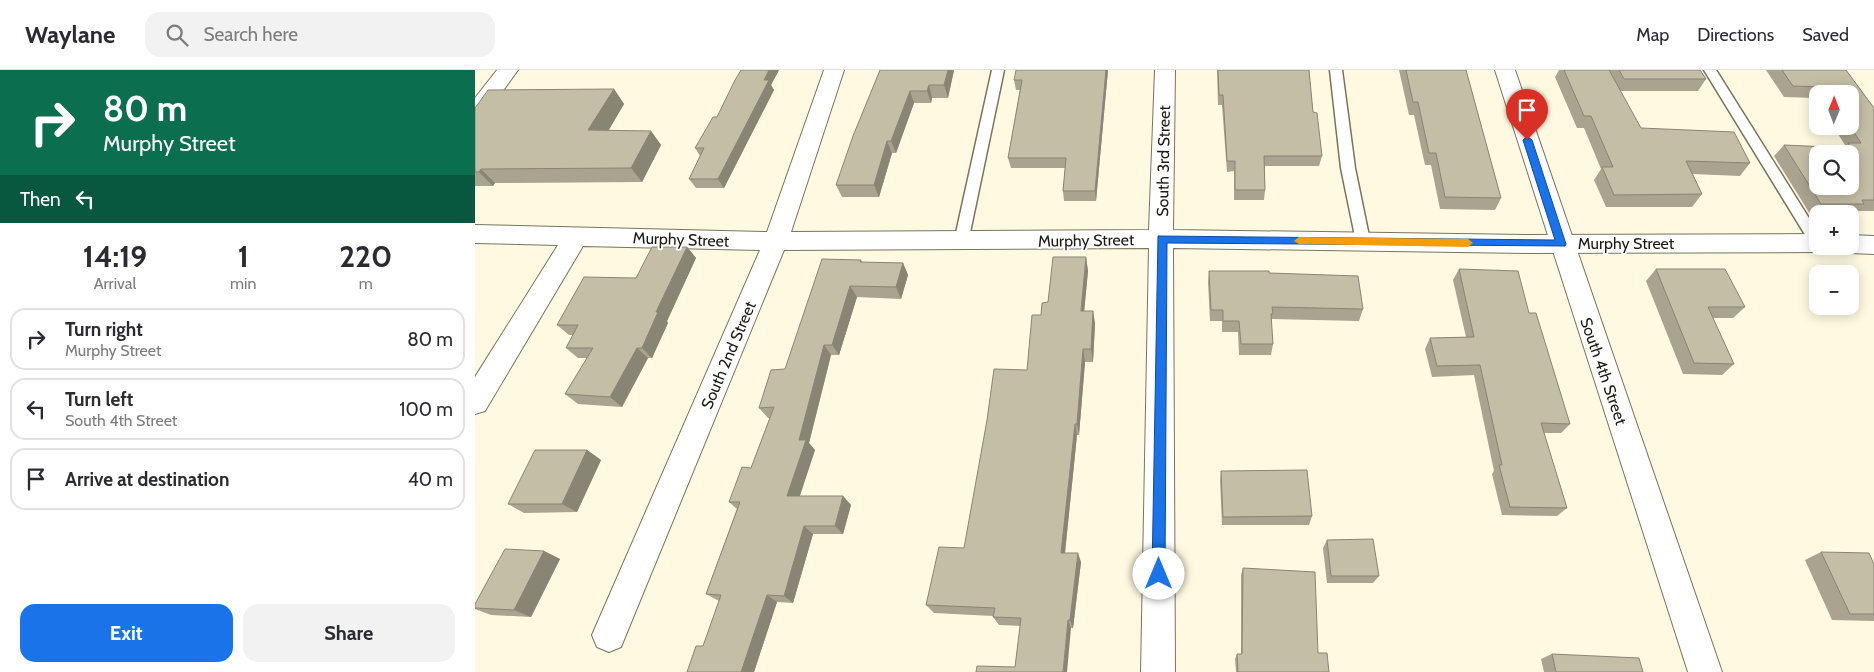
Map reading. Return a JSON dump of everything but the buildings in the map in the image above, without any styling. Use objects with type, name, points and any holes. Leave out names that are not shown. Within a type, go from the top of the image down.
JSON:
[{"type":"street","points":[[475,113],[507,70]]},
{"type":"street","name":"South 2nd Street","points":[[609,635],[777,241],[834,70]]},
{"type":"street","name":"South 3rd Street","points":[[1158,672],[1161,239],[1165,70]]},
{"type":"street","name":"South 4th Street","points":[[1505,70],[1561,244],[1705,672]]},
{"type":"street","name":"Murphy Street","points":[[475,234],[777,241],[961,242],[1161,239],[1561,244],[1809,242]]},
{"type":"street","points":[[475,402],[576,236]]},
{"type":"street","points":[[1859,245],[1874,246]]},
{"type":"lane","points":[[961,242],[999,70]]},
{"type":"lane","points":[[1337,70],[1348,168],[1363,241]]},
{"type":"lane","points":[[1710,70],[1809,229]]},
{"type":"slow traffic","points":[[1299,241],[1468,243]]},
{"type":"route","points":[[1159,574],[1161,239],[1561,244],[1527,140]]}]
